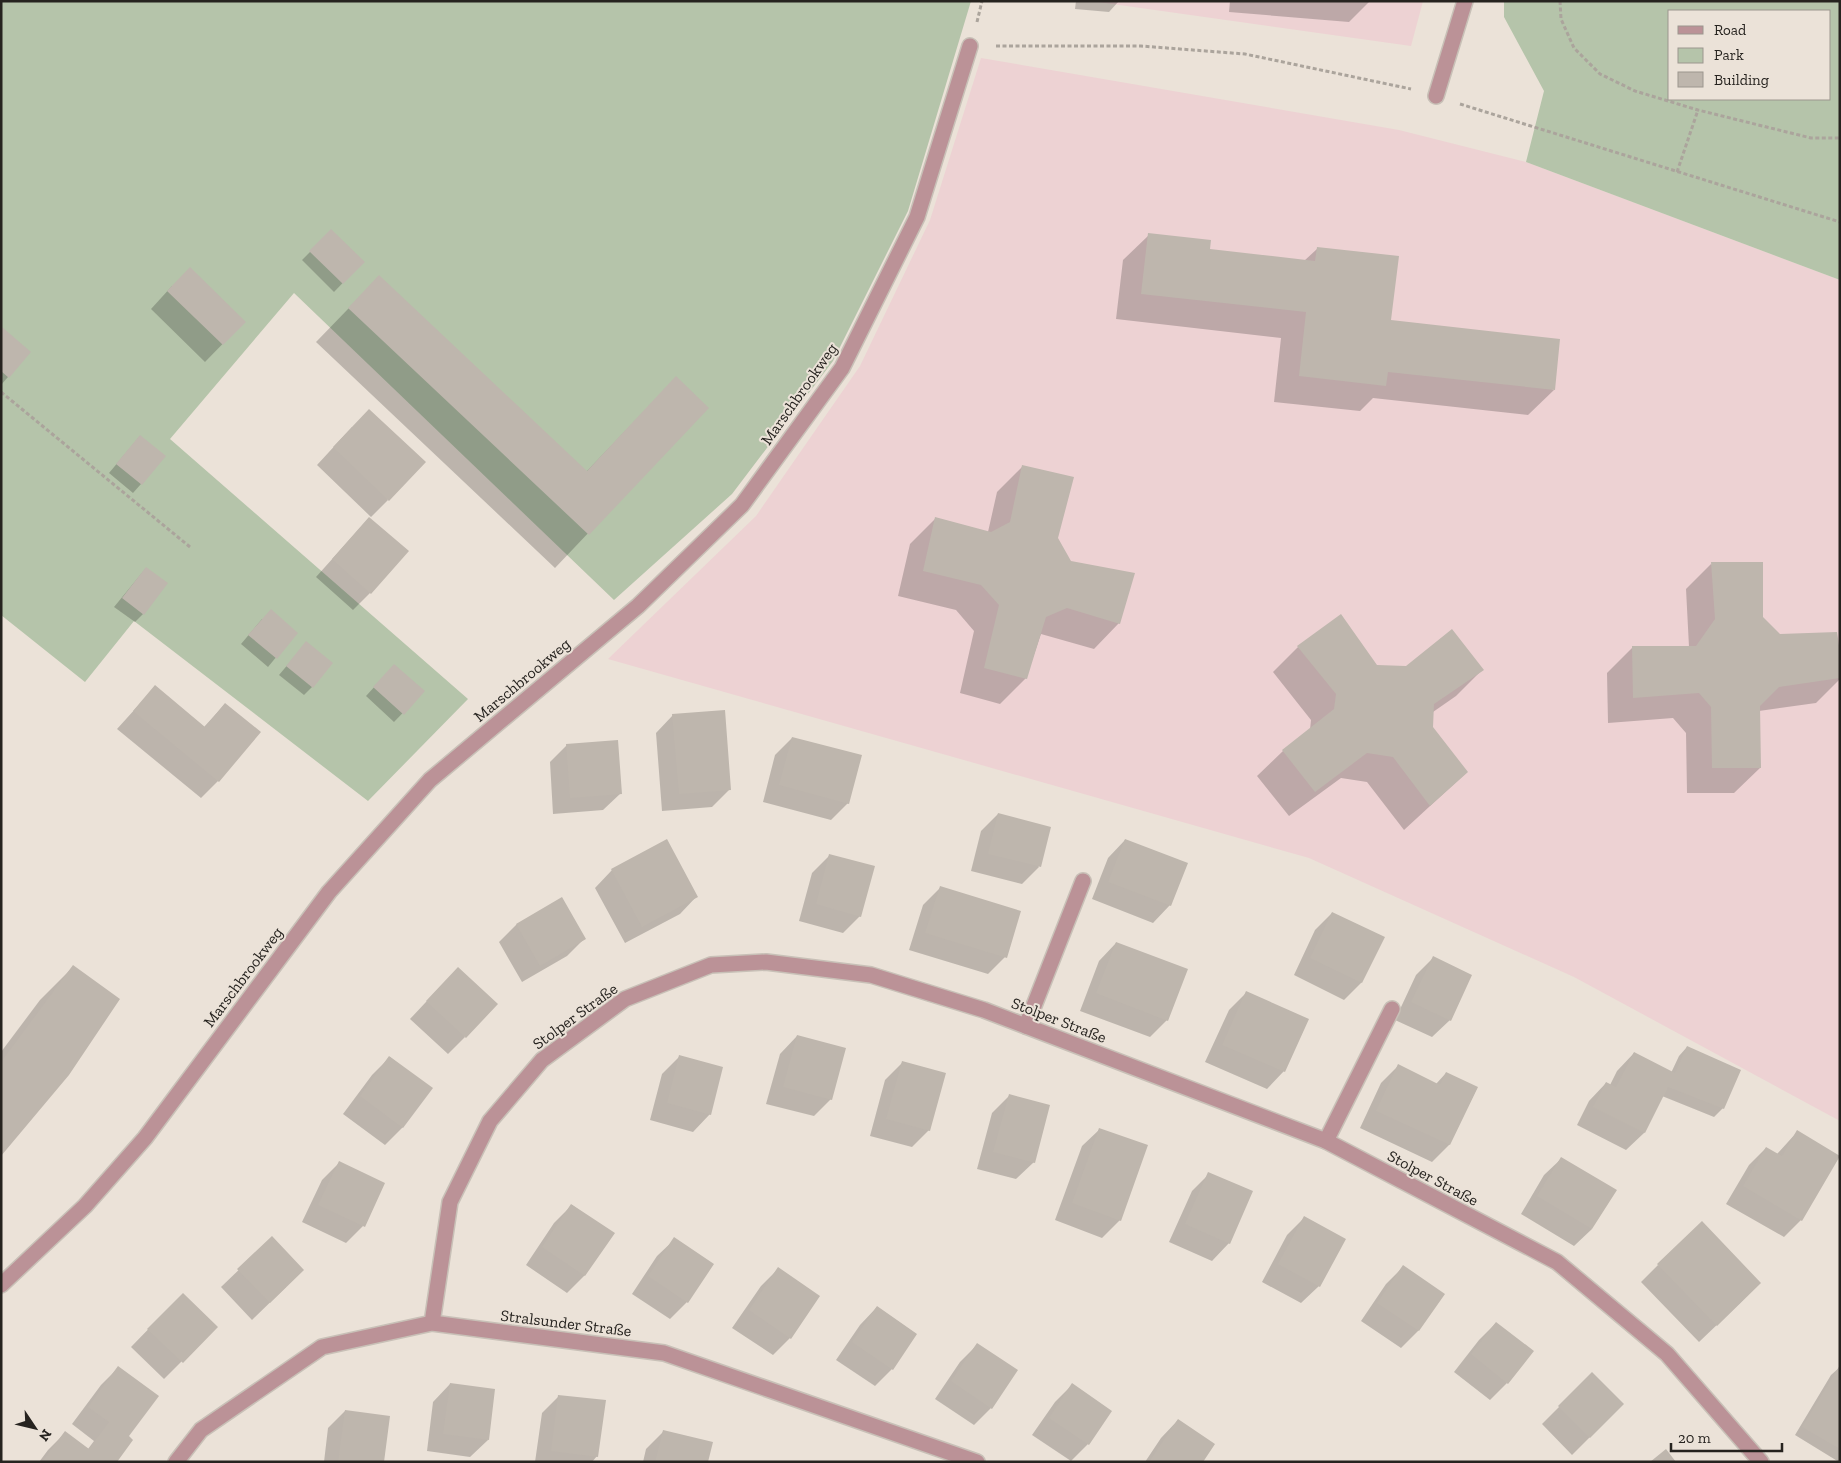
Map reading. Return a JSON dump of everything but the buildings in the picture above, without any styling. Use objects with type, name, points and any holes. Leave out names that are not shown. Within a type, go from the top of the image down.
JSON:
[{"type":"street","points":[[1436,96],[1465,1]]},
{"type":"street","name":"Marschbrookweg","points":[[1,1285],[85,1206],[145,1138],[329,892],[430,780],[638,606],[742,505],[842,368],[851,350],[917,217],[970,46]]},
{"type":"street","points":[[1026,1026],[1083,881]]},
{"type":"street","name":"Stolper Straße","points":[[432,1323],[450,1202],[490,1121],[542,1060],[625,999],[711,965],[766,962],[871,975],[984,1010],[1326,1141],[1557,1262],[1666,1354],[1761,1462]]},
{"type":"street","points":[[1326,1141],[1392,1009]]},
{"type":"street","name":"Stralsunder Straße","points":[[176,1462],[201,1430],[322,1347],[432,1323],[664,1353],[977,1462]]},
{"type":"path","points":[[1560,1],[1561,19],[1574,48],[1600,74],[1635,91],[1698,110],[1811,138],[1840,138]]},
{"type":"path","points":[[1677,172],[1698,110]]},
{"type":"path","points":[[1,392],[190,547]]},
{"type":"shaded area","points":[[1091,1],[1423,1],[1411,46]]},
{"type":"shaded area","points":[[981,58],[1399,130],[1526,162],[1840,280],[1840,1121],[1574,977],[1309,858],[608,659],[756,516],[860,366],[930,220]]},
{"type":"green space","points":[[1,1],[971,1],[908,211],[833,361],[732,494],[614,600],[294,293],[170,439],[468,699],[368,801],[134,621],[85,682],[1,615]]},
{"type":"green space","points":[[1504,1],[1840,1],[1840,280],[1526,162],[1544,91],[1504,17]]}]
